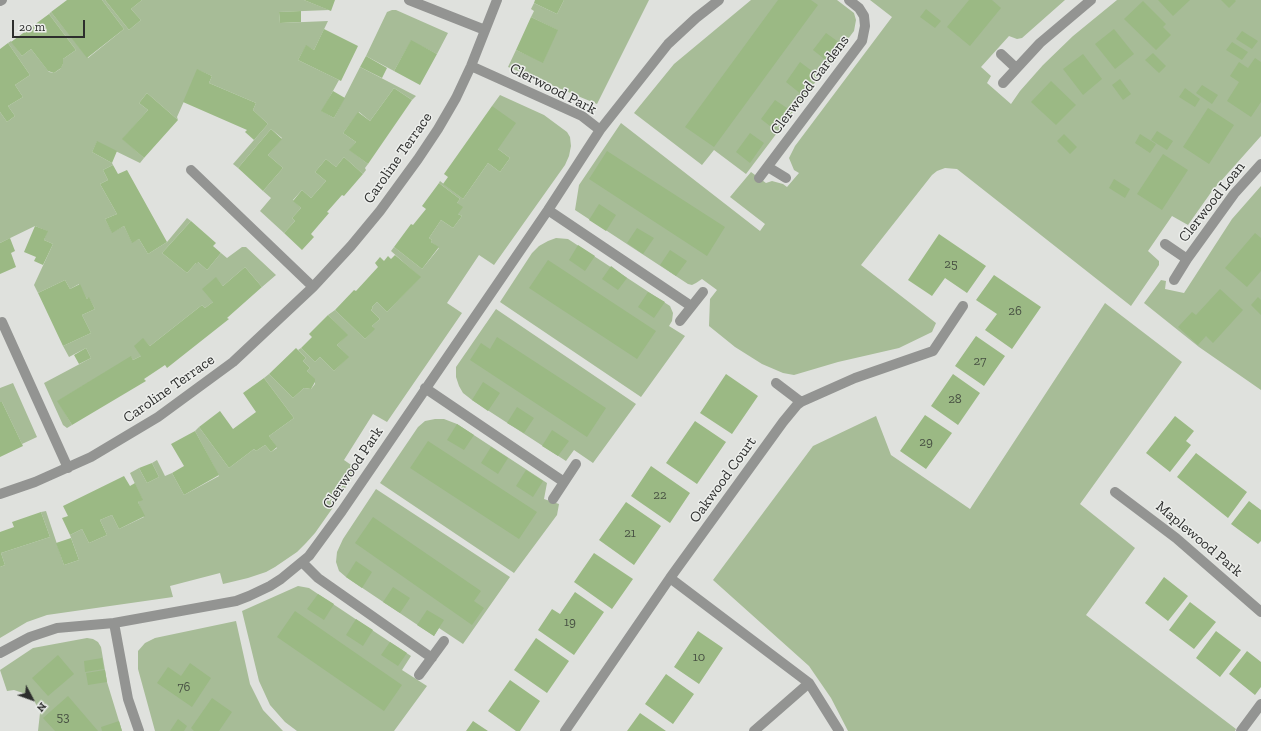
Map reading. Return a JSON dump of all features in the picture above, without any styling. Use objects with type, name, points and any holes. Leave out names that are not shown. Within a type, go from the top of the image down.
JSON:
[{"type":"street","points":[[409,0],[485,30]]},
{"type":"street","name":"Caroline Terrace","points":[[0,494],[35,482],[68,468],[118,442],[158,417],[233,362],[313,287],[351,246],[380,211],[418,159],[456,98],[471,66],[497,0]]},
{"type":"street","points":[[600,130],[668,44],[696,18],[719,0]]},
{"type":"street","name":"Clerwood Gardens","points":[[759,178],[862,41],[865,26],[864,16],[859,8],[849,0]]},
{"type":"street","points":[[1003,83],[1055,29],[1091,0]]},
{"type":"street","points":[[1001,54],[1016,68]]},
{"type":"street","name":"Clerwood Park","points":[[0,653],[30,637],[57,628],[114,623],[236,601],[282,579],[309,556],[342,511],[548,210],[600,130],[582,116],[471,66]]},
{"type":"street","name":"Clerwood Loan","points":[[1174,280],[1187,259],[1234,194],[1261,164]]},
{"type":"street","points":[[768,167],[786,178]]},
{"type":"street","points":[[191,170],[313,287]]},
{"type":"street","points":[[548,210],[692,306]]},
{"type":"street","name":"Clerwood Loan","points":[[1165,244],[1187,259]]},
{"type":"street","points":[[680,321],[703,292]]},
{"type":"street","name":"Oakwood Court","points":[[565,731],[670,578],[783,422],[801,402],[855,378],[933,352],[963,306]]},
{"type":"street","points":[[2,322],[68,468]]},
{"type":"street","points":[[776,383],[801,402]]},
{"type":"street","points":[[425,388],[564,482]]},
{"type":"street","points":[[553,499],[576,464]]},
{"type":"street","name":"Maplewood Park","points":[[1115,492],[1176,538],[1261,612]]},
{"type":"street","points":[[302,562],[318,578],[432,658]]},
{"type":"street","points":[[670,578],[809,683],[839,731]]},
{"type":"street","points":[[114,623],[128,699],[139,731]]},
{"type":"street","points":[[419,675],[444,641]]},
{"type":"street","points":[[754,731],[809,683]]},
{"type":"street","points":[[1241,731],[1261,704]]},
{"type":"green space","points":[[102,0],[105,0],[129,30],[141,20],[131,9],[142,0],[304,0],[329,10],[279,12],[280,23],[328,21],[314,50],[306,46],[298,60],[339,80],[322,111],[334,118],[360,67],[416,96],[412,100],[394,88],[370,121],[359,112],[343,133],[356,142],[350,150],[368,164],[365,168],[366,170],[363,174],[344,157],[336,167],[326,159],[315,172],[326,181],[311,198],[302,190],[293,200],[301,208],[292,218],[295,221],[284,233],[260,211],[271,198],[263,191],[283,168],[268,155],[282,138],[271,129],[238,168],[233,164],[268,124],[253,110],[256,103],[209,83],[212,76],[198,70],[177,117],[178,120],[147,93],[139,103],[148,110],[123,139],[144,158],[140,163],[97,142],[92,152],[113,165],[103,170],[108,180],[100,184],[117,214],[105,219],[112,232],[124,226],[132,242],[139,239],[148,254],[167,242],[187,218],[191,221],[162,253],[187,273],[198,262],[207,270],[221,253],[227,258],[242,247],[246,247],[276,275],[262,287],[245,267],[223,286],[216,278],[213,302],[205,308],[202,305],[150,346],[143,339],[141,356],[133,360],[131,357],[58,401],[72,425],[67,428],[63,425],[44,383],[91,358],[86,348],[69,357],[63,346],[91,333],[82,315],[95,309],[89,298],[87,299],[79,284],[70,289],[65,280],[38,293],[34,285],[53,244],[44,240],[47,231],[35,226],[0,243],[0,112],[7,122],[15,116],[8,106],[23,97],[15,85],[30,75],[8,43],[11,41],[22,56],[31,49],[49,72],[54,73],[60,69],[63,64],[63,59],[76,50],[49,14],[51,12],[88,58],[124,29]]},
{"type":"green space","points":[[564,0],[649,0],[597,104],[508,67],[516,50],[543,62],[557,30],[531,17],[534,11],[531,9],[534,3],[557,14]]},
{"type":"green space","points":[[751,0],[837,0],[854,13],[856,20],[854,31],[746,174],[714,150],[702,165],[634,113],[674,64]]},
{"type":"green space","points":[[870,0],[1065,0],[1022,38],[1017,39],[1009,36],[981,67],[991,76],[987,83],[1011,104],[1020,91],[1043,65],[1073,36],[1117,0],[1261,0],[1261,136],[1212,191],[1188,225],[1172,216],[1148,251],[1159,261],[1159,265],[1131,306],[957,169],[945,168],[937,171],[932,175],[861,265],[936,323],[932,332],[899,348],[838,362],[794,375],[783,373],[762,364],[735,347],[709,326],[710,299],[717,290],[702,279],[692,285],[688,284],[575,210],[579,185],[621,123],[760,231],[765,224],[730,197],[751,172],[766,183],[772,181],[783,184],[787,187],[799,173],[794,170],[789,158],[795,146],[892,17]]},
{"type":"green space","points":[[396,10],[448,33],[437,54],[411,41],[394,71],[366,56],[387,12]]},
{"type":"green space","points":[[500,95],[544,115],[567,132],[570,137],[571,146],[569,156],[565,165],[494,265],[479,255],[447,303],[462,313],[387,422],[373,414],[344,460],[357,469],[334,506],[306,543],[297,552],[275,567],[266,572],[248,578],[223,584],[220,573],[170,586],[173,597],[47,615],[27,622],[0,638],[0,567],[5,565],[1,553],[50,537],[41,512],[46,511],[64,565],[79,560],[70,535],[82,529],[89,543],[107,535],[100,520],[112,515],[119,529],[144,517],[138,502],[142,499],[130,473],[139,468],[147,483],[159,477],[152,463],[157,460],[165,476],[172,473],[184,495],[219,476],[195,431],[199,427],[229,468],[254,449],[256,451],[265,445],[271,452],[277,448],[269,436],[294,418],[264,378],[269,374],[293,398],[304,388],[311,389],[315,384],[315,380],[307,371],[310,368],[303,361],[306,358],[298,350],[301,348],[315,362],[320,357],[334,371],[348,357],[337,345],[347,335],[328,315],[335,310],[365,339],[374,329],[372,326],[380,319],[371,310],[373,308],[372,307],[377,302],[387,312],[420,277],[391,251],[394,247],[422,269],[439,248],[431,242],[432,240],[429,238],[441,220],[453,228],[462,216],[458,214],[457,203],[460,199],[439,183],[440,181],[463,199],[488,163],[500,172],[510,158],[498,149],[492,106]]},
{"type":"green space","points":[[1261,186],[1261,390],[1199,347],[1144,303],[1161,280],[1166,281],[1165,289],[1184,293],[1232,219]]},
{"type":"green space","points":[[556,238],[568,239],[670,306],[673,313],[672,321],[669,326],[685,336],[641,397],[500,302],[532,253],[539,246]]},
{"type":"green space","points":[[1105,303],[1182,362],[1080,504],[1135,548],[1086,615],[1236,729],[1235,731],[848,731],[831,698],[809,666],[713,580],[813,446],[876,416],[891,455],[970,509]]},
{"type":"green space","points":[[496,309],[636,404],[593,463],[574,450],[566,461],[463,393],[456,377],[456,367]]},
{"type":"green space","points":[[13,383],[37,437],[22,444],[2,402],[0,402],[0,388]]},
{"type":"green space","points":[[444,419],[457,424],[547,483],[544,499],[559,504],[557,515],[514,573],[380,483],[418,427],[425,421]]},
{"type":"green space","points":[[376,489],[510,577],[463,644],[439,628],[434,636],[339,571],[336,562],[337,552],[343,539]]},
{"type":"green space","points":[[298,586],[309,588],[411,656],[402,670],[427,686],[394,731],[297,731],[285,722],[270,705],[259,681],[242,611]]},
{"type":"green space","points":[[236,621],[250,684],[263,710],[283,731],[155,731],[138,669],[138,651],[145,643],[155,638]]},
{"type":"green space","points":[[87,638],[98,642],[101,647],[107,682],[122,731],[38,731],[40,713],[34,700],[23,693],[14,690],[7,691],[0,670],[33,648]]},
{"type":"building","points":[[67,0],[102,0],[124,29],[87,58],[51,12]]},
{"type":"building","points":[[105,0],[142,0],[131,9],[141,20],[129,30]]},
{"type":"building","points":[[304,0],[335,0],[331,11]]},
{"type":"building","points":[[535,0],[564,0],[557,14],[534,3]]},
{"type":"building","points":[[778,0],[811,0],[818,5],[714,147],[685,127]]},
{"type":"building","points":[[969,0],[992,0],[1001,8],[970,46],[947,27]]},
{"type":"building","points":[[1158,0],[1190,0],[1173,16]]},
{"type":"building","points":[[1221,0],[1235,0],[1236,1],[1229,8]]},
{"type":"building","points":[[1143,1],[1166,24],[1163,27],[1171,35],[1156,50],[1124,19]]},
{"type":"building","points":[[926,9],[941,21],[935,28],[920,17]]},
{"type":"building","points":[[301,11],[301,22],[280,23],[279,12]]},
{"type":"building","points":[[49,14],[76,50],[63,59],[61,68],[54,73],[48,71],[31,49],[22,56],[11,42]]},
{"type":"building","points":[[531,17],[558,30],[543,63],[516,50]]},
{"type":"building","points":[[324,29],[358,46],[341,81],[298,60],[306,45],[314,50]]},
{"type":"building","points":[[1114,29],[1134,54],[1115,69],[1095,44]]},
{"type":"building","points":[[1242,31],[1258,41],[1252,49],[1236,39]]},
{"type":"building","points":[[826,33],[840,43],[827,61],[813,50]]},
{"type":"building","points":[[411,40],[437,54],[420,85],[394,71]]},
{"type":"building","points":[[1232,42],[1248,52],[1242,60],[1226,50]]},
{"type":"building","points":[[8,43],[30,75],[15,85],[23,97],[8,106],[15,116],[7,122],[0,112],[0,49]]},
{"type":"building","points":[[1153,53],[1166,66],[1159,73],[1145,60]]},
{"type":"building","points":[[1083,54],[1102,79],[1083,95],[1063,69]]},
{"type":"building","points":[[366,56],[387,68],[382,78],[360,67]]},
{"type":"building","points":[[1255,58],[1261,62],[1261,102],[1251,117],[1227,101],[1239,82],[1230,76],[1239,62],[1248,68]]},
{"type":"building","points":[[800,62],[816,74],[801,94],[786,82]]},
{"type":"building","points":[[197,69],[212,76],[209,83],[256,103],[253,110],[268,124],[254,140],[245,132],[247,130],[183,102]]},
{"type":"building","points":[[1120,79],[1131,94],[1123,100],[1112,85]]},
{"type":"building","points":[[1051,81],[1076,105],[1056,125],[1031,102]]},
{"type":"building","points":[[1202,85],[1218,95],[1212,104],[1196,93]]},
{"type":"building","points":[[394,88],[412,100],[368,164],[349,150],[356,142],[343,133],[358,112],[370,121]]},
{"type":"building","points":[[1185,88],[1200,99],[1195,107],[1179,97]]},
{"type":"building","points":[[333,91],[345,98],[334,118],[321,111]]},
{"type":"building","points":[[147,93],[178,120],[144,158],[122,139],[148,110],[139,103]]},
{"type":"building","points":[[775,100],[790,110],[775,130],[761,119]]},
{"type":"building","points":[[492,106],[516,123],[498,149],[510,158],[500,172],[488,163],[463,199],[443,184],[448,177],[444,174]]},
{"type":"building","points":[[1208,108],[1234,125],[1209,164],[1183,147]]},
{"type":"building","points":[[271,129],[282,139],[268,155],[283,168],[263,191],[238,168]]},
{"type":"building","points":[[1157,131],[1173,141],[1167,150],[1151,140]]},
{"type":"building","points":[[750,133],[764,143],[750,163],[736,152]]},
{"type":"building","points":[[1064,134],[1077,147],[1070,154],[1057,141]]},
{"type":"building","points":[[1140,134],[1156,144],[1150,153],[1135,143]]},
{"type":"building","points":[[97,141],[117,151],[112,163],[92,152]]},
{"type":"building","points":[[607,151],[725,227],[707,256],[589,179]]},
{"type":"building","points":[[1163,154],[1188,170],[1162,210],[1137,194]]},
{"type":"building","points":[[344,157],[363,174],[344,196],[342,195],[327,212],[329,213],[311,234],[314,237],[302,250],[284,233],[295,221],[292,218],[301,208],[293,201],[302,190],[311,198],[326,181],[315,172],[326,159],[336,167]]},
{"type":"building","points":[[113,165],[118,174],[127,170],[167,242],[148,254],[139,239],[132,243],[124,226],[112,233],[105,219],[117,214],[100,184],[108,180],[103,170]]},
{"type":"building","points":[[1114,179],[1130,189],[1125,198],[1109,188]]},
{"type":"building","points":[[439,183],[460,199],[457,203],[463,207],[458,214],[462,216],[453,228],[441,220],[429,238],[432,240],[431,242],[439,247],[422,269],[394,247],[411,224],[413,225],[426,209],[422,206]]},
{"type":"building","points":[[599,204],[616,215],[606,231],[589,220]]},
{"type":"building","points":[[191,221],[216,243],[213,246],[221,253],[207,270],[198,262],[187,273],[162,253]]},
{"type":"building","points":[[35,226],[48,231],[44,240],[53,244],[43,265],[34,261],[36,257],[24,252]]},
{"type":"building","points":[[637,228],[654,238],[643,254],[627,243]]},
{"type":"building","points":[[1255,233],[1261,238],[1261,271],[1247,287],[1225,268]]},
{"type":"building","points":[[939,234],[986,266],[967,293],[945,278],[932,296],[908,280]]},
{"type":"building","points":[[10,238],[15,251],[11,253],[16,267],[0,274],[0,243]]},
{"type":"building","points":[[578,245],[595,256],[585,271],[569,260]]},
{"type":"building","points":[[670,250],[687,261],[676,276],[660,265]]},
{"type":"building","points":[[395,255],[421,277],[387,312],[377,302],[372,307],[373,308],[371,310],[380,319],[372,326],[375,329],[365,339],[335,310],[354,290],[356,291],[378,267],[375,263],[380,257],[384,261],[388,256],[391,259]]},
{"type":"building","points":[[548,260],[656,331],[637,359],[529,288]]},
{"type":"building","points":[[611,266],[627,278],[618,290],[602,279]]},
{"type":"building","points":[[245,267],[262,287],[227,318],[229,319],[167,368],[165,365],[144,379],[146,381],[72,425],[57,401],[131,356],[133,360],[141,356],[134,346],[143,338],[150,346],[202,305],[205,308],[213,302],[202,289],[216,277],[223,286]]},
{"type":"building","points":[[994,275],[1041,307],[1012,349],[985,330],[997,314],[976,300]]},
{"type":"building","points":[[65,280],[70,289],[80,284],[87,299],[89,297],[95,309],[82,315],[91,333],[63,346],[38,293]]},
{"type":"building","points":[[1220,289],[1243,310],[1213,343],[1206,336],[1198,345],[1178,327],[1192,312],[1196,315]]},
{"type":"building","points":[[648,292],[665,302],[654,318],[638,307]]},
{"type":"building","points":[[1258,297],[1261,300],[1261,315],[1251,305]]},
{"type":"building","points":[[328,315],[348,335],[337,345],[349,357],[334,371],[320,357],[315,362],[301,348],[312,337],[309,334]]},
{"type":"building","points":[[976,336],[1005,356],[984,386],[955,366]]},
{"type":"building","points":[[497,337],[606,408],[587,437],[470,360],[481,343],[490,349]]},
{"type":"building","points":[[86,348],[91,358],[79,364],[74,355]]},
{"type":"building","points":[[296,348],[306,358],[303,361],[310,368],[307,371],[315,379],[315,382],[311,389],[304,388],[293,398],[269,374]]},
{"type":"building","points":[[726,374],[758,396],[732,434],[700,413]]},
{"type":"building","points":[[953,374],[980,393],[958,425],[931,406]]},
{"type":"building","points":[[264,378],[294,418],[269,436],[277,447],[271,452],[265,445],[256,451],[254,449],[229,468],[199,427],[220,411],[233,429],[256,412],[243,393]]},
{"type":"building","points":[[483,382],[500,393],[488,411],[472,400]]},
{"type":"building","points":[[0,402],[2,402],[23,446],[0,457]]},
{"type":"building","points":[[517,407],[534,418],[524,433],[507,423]]},
{"type":"building","points":[[925,415],[952,433],[926,469],[900,451]]},
{"type":"building","points":[[1175,416],[1194,431],[1186,441],[1191,445],[1170,472],[1146,453]]},
{"type":"building","points":[[695,421],[726,442],[697,484],[666,463]]},
{"type":"building","points":[[457,424],[474,435],[464,450],[447,440]]},
{"type":"building","points":[[552,430],[569,441],[558,456],[542,446]]},
{"type":"building","points":[[195,431],[219,475],[184,495],[172,473],[184,466],[171,444]]},
{"type":"building","points":[[428,441],[537,512],[519,539],[410,468]]},
{"type":"building","points":[[491,447],[508,458],[498,474],[481,463]]},
{"type":"building","points":[[1196,453],[1247,492],[1228,518],[1177,477]]},
{"type":"building","points":[[152,463],[159,477],[147,483],[139,468]]},
{"type":"building","points":[[651,466],[690,493],[670,523],[631,496]]},
{"type":"building","points":[[526,470],[543,481],[533,497],[516,486]]},
{"type":"building","points":[[124,476],[130,486],[135,483],[143,500],[138,502],[145,516],[119,529],[112,515],[100,520],[107,535],[89,543],[82,529],[70,535],[62,518],[68,516],[63,506]]},
{"type":"building","points":[[1249,501],[1261,510],[1261,541],[1258,544],[1231,524]]},
{"type":"building","points":[[626,502],[661,526],[634,565],[599,540]]},
{"type":"building","points":[[41,512],[50,537],[1,553],[5,565],[0,567],[0,532],[14,527],[12,522]]},
{"type":"building","points":[[373,517],[481,591],[474,601],[484,608],[472,625],[355,543]]},
{"type":"building","points":[[71,538],[79,560],[64,565],[56,543]]},
{"type":"building","points":[[594,553],[633,579],[612,609],[574,582]]},
{"type":"building","points":[[356,561],[372,572],[362,588],[346,577]]},
{"type":"building","points":[[1164,577],[1188,596],[1168,621],[1145,603]]},
{"type":"building","points":[[393,587],[410,598],[400,613],[383,602]]},
{"type":"building","points":[[575,592],[604,612],[574,655],[538,630],[552,609],[560,614]]},
{"type":"building","points":[[318,594],[334,604],[324,620],[307,609]]},
{"type":"building","points":[[1190,602],[1216,622],[1194,649],[1169,630]]},
{"type":"building","points":[[427,610],[444,620],[434,636],[417,625]]},
{"type":"building","points":[[295,611],[402,685],[384,711],[277,637]]},
{"type":"building","points":[[356,619],[373,630],[363,646],[346,635]]},
{"type":"building","points":[[698,631],[723,648],[699,684],[674,667]]},
{"type":"building","points":[[1216,631],[1241,650],[1220,677],[1196,658]]},
{"type":"building","points":[[536,638],[569,661],[547,693],[514,670]]},
{"type":"building","points":[[390,642],[407,653],[398,666],[381,655]]},
{"type":"building","points":[[1247,651],[1261,662],[1261,687],[1255,695],[1229,674]]},
{"type":"building","points":[[58,655],[74,674],[48,696],[32,678]]},
{"type":"building","points":[[102,658],[104,669],[85,672],[84,661]]},
{"type":"building","points":[[190,663],[211,678],[192,707],[157,683],[168,667],[181,676]]},
{"type":"building","points":[[105,670],[107,682],[88,685],[86,673]]},
{"type":"building","points":[[666,674],[694,694],[673,724],[645,704]]},
{"type":"building","points":[[510,680],[540,701],[520,731],[516,731],[488,711]]},
{"type":"building","points":[[68,696],[98,731],[55,731],[43,718]]},
{"type":"building","points":[[212,698],[232,712],[219,731],[194,731],[191,728]]},
{"type":"building","points":[[640,713],[666,731],[627,731]]},
{"type":"building","points":[[178,719],[187,726],[184,731],[170,731]]},
{"type":"building","points":[[119,721],[122,731],[102,731],[101,727]]},
{"type":"building","points":[[473,721],[488,731],[466,731]]}]
